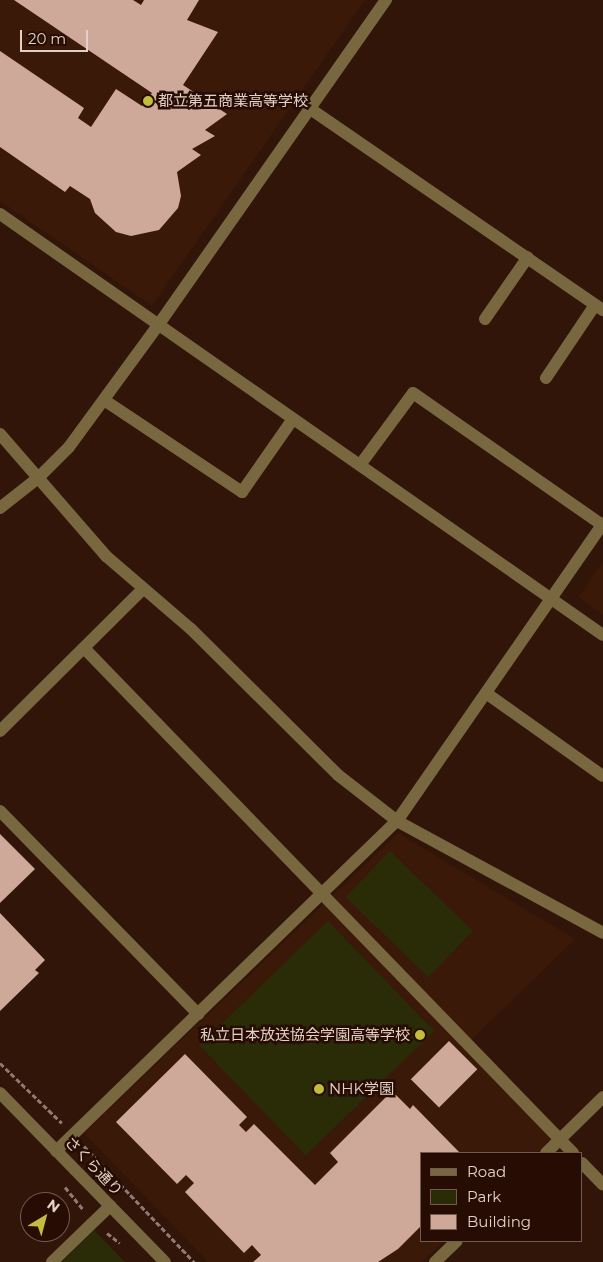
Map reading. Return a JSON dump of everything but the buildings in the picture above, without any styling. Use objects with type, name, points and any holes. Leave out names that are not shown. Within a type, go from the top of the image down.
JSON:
[{"type":"street","points":[[0,508],[38,478],[69,447],[159,324],[386,0]]},
{"type":"street","points":[[309,108],[528,257],[599,308],[546,378]]},
{"type":"street","points":[[0,214],[603,635]]},
{"type":"street","points":[[485,320],[528,257]]},
{"type":"street","points":[[56,1152],[397,821],[602,524],[413,393],[360,465]]},
{"type":"street","points":[[104,400],[242,492],[293,419]]},
{"type":"street","points":[[0,434],[106,556],[142,590],[191,629],[338,774],[397,821],[603,933]]},
{"type":"street","points":[[0,730],[142,590]]},
{"type":"street","points":[[84,648],[571,1152]]},
{"type":"street","points":[[486,693],[603,776]]},
{"type":"street","points":[[0,811],[198,1014]]},
{"type":"street","name":"さくら通り","points":[[0,1093],[165,1262]]},
{"type":"street","points":[[547,1152],[603,1097]]},
{"type":"street","points":[[583,1164],[603,1185]]},
{"type":"street","points":[[52,1262],[110,1206]]},
{"type":"street","points":[[438,1261],[456,1242]]},
{"type":"path","points":[[0,1063],[63,1124]]},
{"type":"path","points":[[87,1149],[194,1262]]},
{"type":"shaded area","name":"都立第五商業高等学校","points":[[0,0],[365,0],[152,306],[0,201]]},
{"type":"shaded area","points":[[603,561],[603,615],[579,597]]},
{"type":"shaded area","name":"NHK学園","points":[[398,833],[575,939],[466,1045],[554,1137],[538,1152],[420,1152],[420,1242],[443,1242],[422,1262],[208,1262],[84,1133]]},
{"type":"green space","points":[[390,851],[473,931],[428,977],[346,897]]},
{"type":"green space","points":[[328,921],[434,1031],[306,1155],[199,1045]]},
{"type":"green space","points":[[94,1230],[125,1262],[62,1262]]},
{"type":"place","name":"都立第五商業高等学校","points":[[148,101]]},
{"type":"place","name":"私立日本放送協会学園高等学校","points":[[420,1035]]},
{"type":"place","name":"NHK学園","points":[[319,1089]]}]
